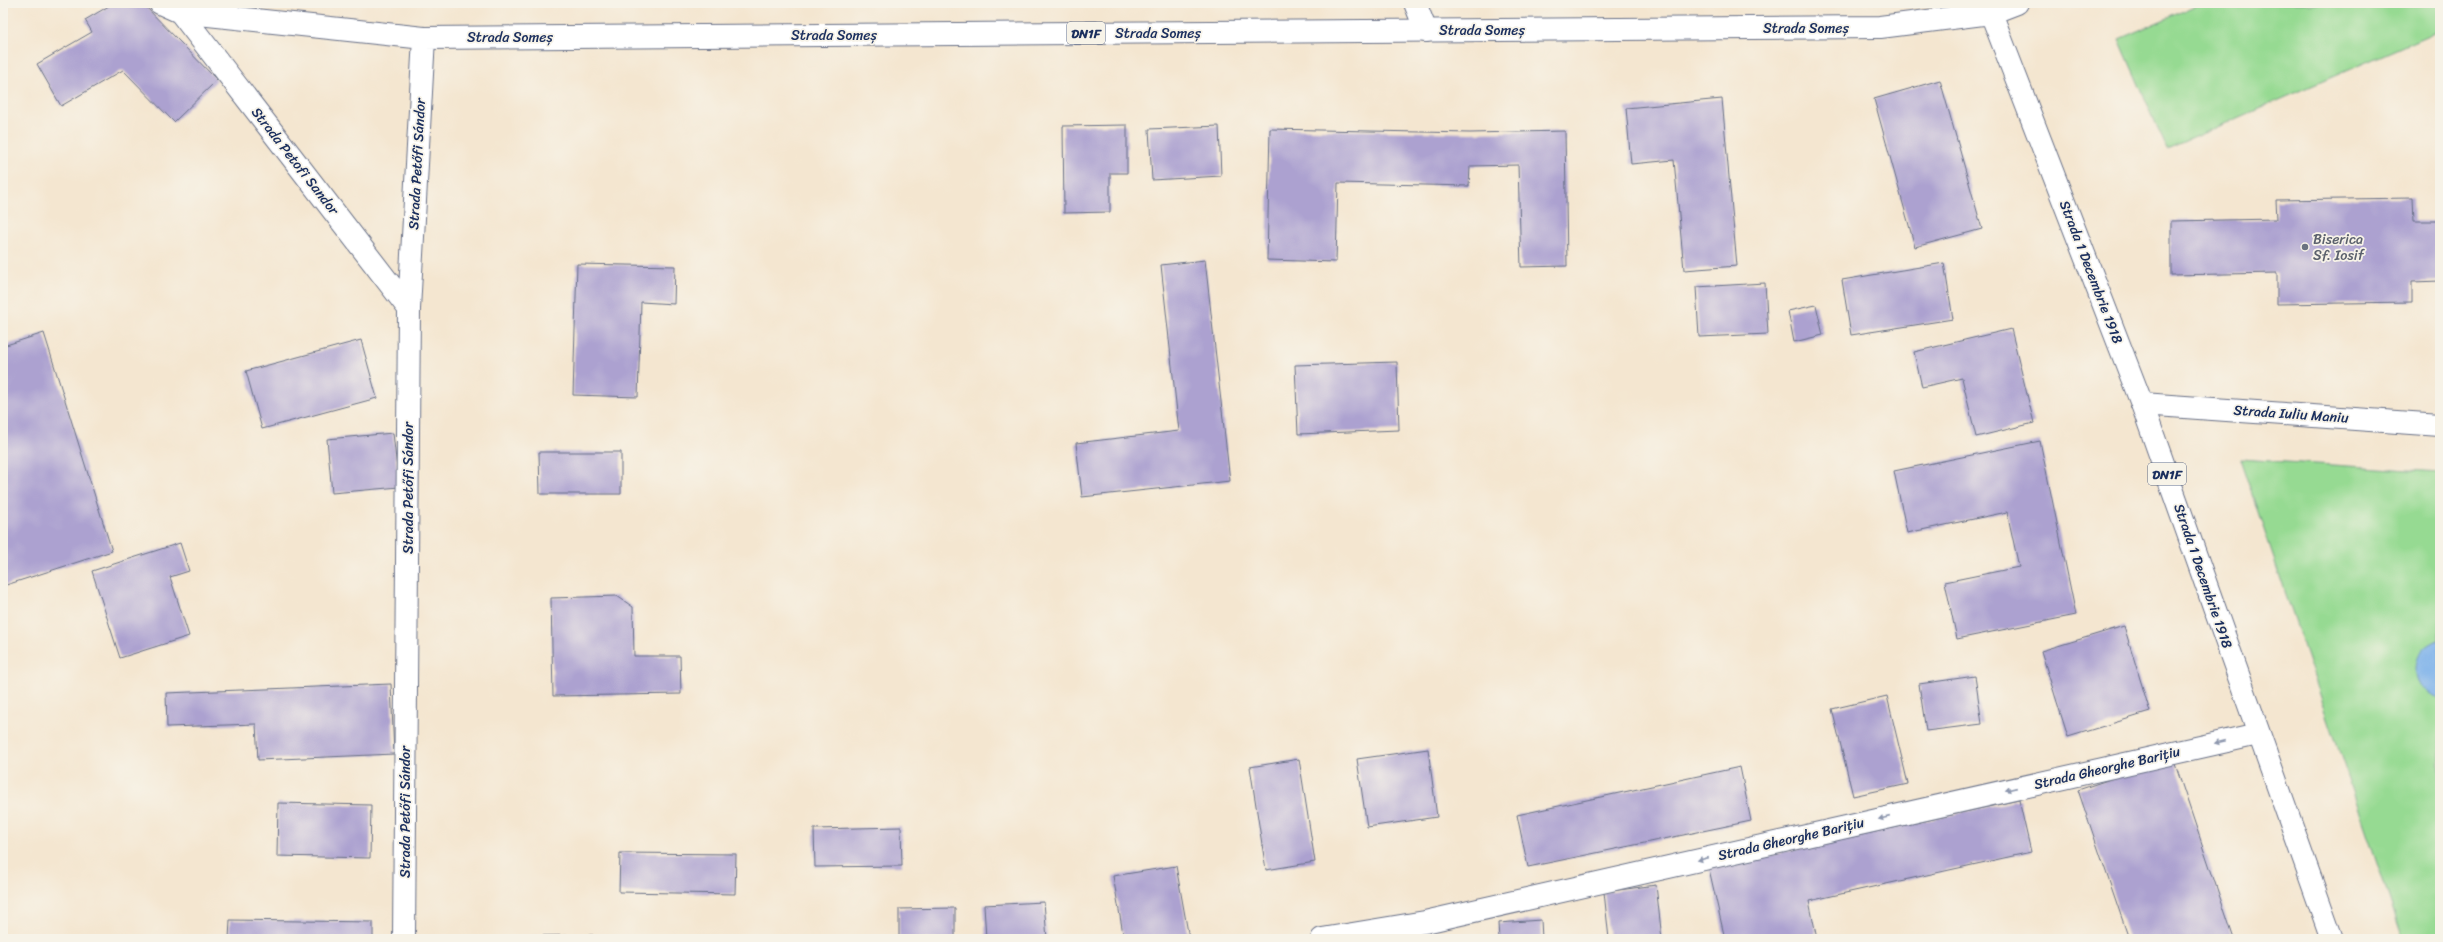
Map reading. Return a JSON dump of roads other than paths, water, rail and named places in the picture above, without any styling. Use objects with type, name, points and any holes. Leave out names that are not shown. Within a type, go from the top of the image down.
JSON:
[{"type":"main road","name":"DN1F","points":[[160,3],[180,12]]},
{"type":"main road","points":[[1415,3],[1426,31]]},
{"type":"main road","name":"Strada Someș","points":[[180,12],[424,38],[1880,27],[1991,13],[2017,3]]},
{"type":"main road","name":"Strada Petofi Sandor","points":[[180,12],[409,309]]},
{"type":"main road","name":"Strada 1 Decembrie 1918","points":[[1991,13],[2142,404],[2332,939]]},
{"type":"main road","name":"Strada Petőfi Sándor","points":[[404,939],[409,309],[424,38]]},
{"type":"main road","name":"Strada Iuliu Maniu","points":[[2142,404],[2440,425]]},
{"type":"main road","name":"Strada Gheorghe Barițiu","points":[[1322,939],[1421,930],[2258,734]]},
{"type":"water","points":[[2440,640],[2440,698],[2429,694],[2422,687],[2417,679],[2416,669],[2422,651]]},
{"type":"place","name":"Biserica Sf. Iosif","points":[[2305,247]]}]
